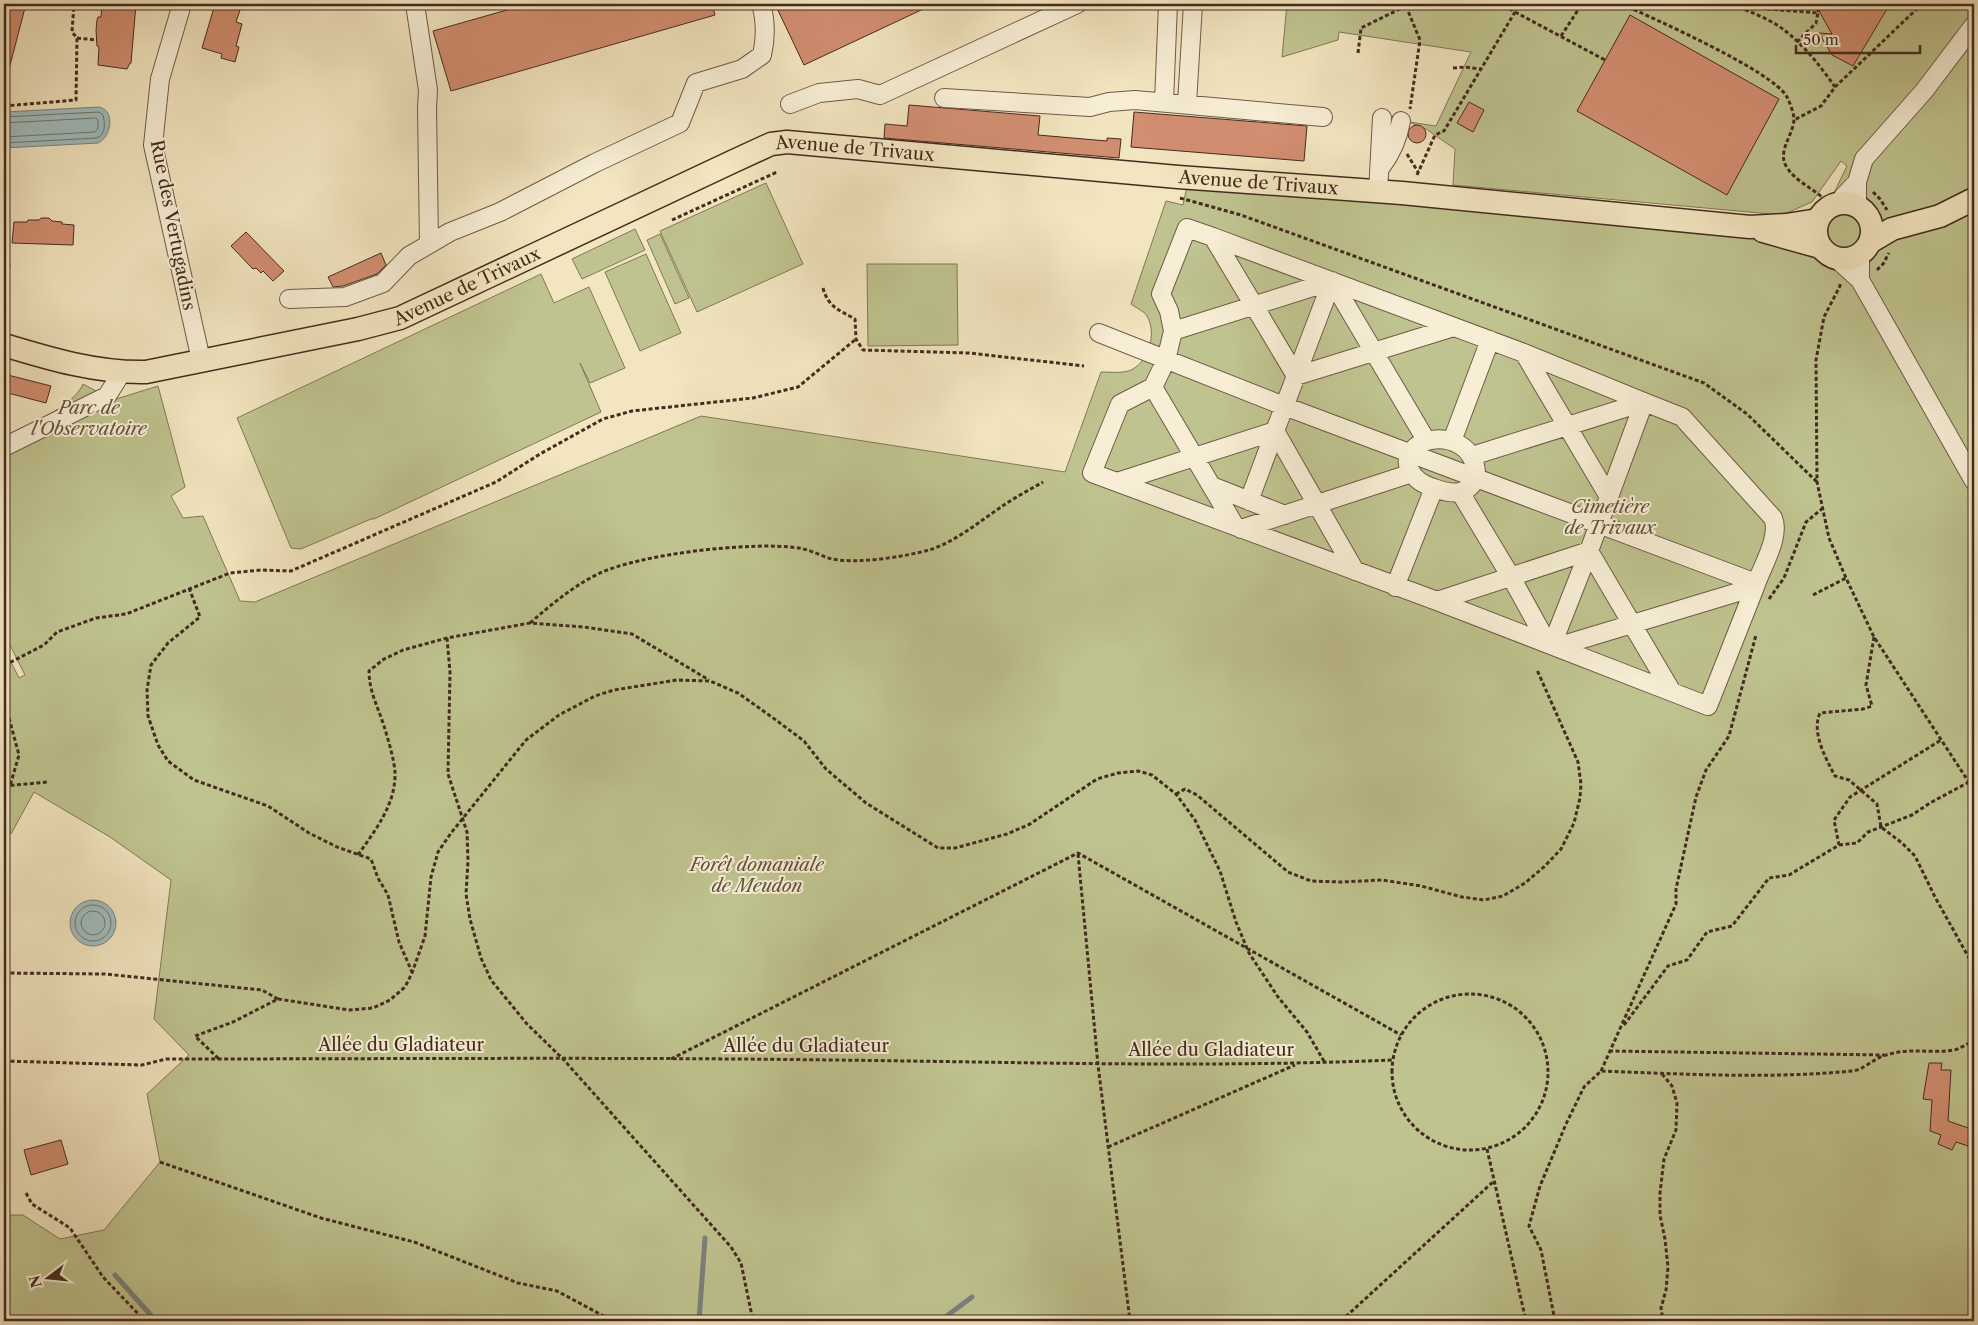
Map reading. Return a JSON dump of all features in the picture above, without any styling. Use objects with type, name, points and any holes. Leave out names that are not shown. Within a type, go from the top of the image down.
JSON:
[{"type":"main road","name":"Avenue de Trivaux","points":[[4,345],[72,364],[122,372],[146,372],[358,329],[400,318],[771,144],[787,142],[1178,177],[1381,173],[1750,227],[1829,253]]},
{"type":"main road","points":[[1842,211],[1816,229],[1817,238],[1829,253],[1852,258],[1892,229],[1940,216],[1974,199]]},
{"type":"main road","name":"Avenue de Trivaux","points":[[1750,227],[1786,224],[1842,211]]},
{"type":"main road","points":[[1842,211],[1892,229]]},
{"type":"main road","points":[[1842,211],[1871,225],[1865,248]]},
{"type":"street","name":"Rue des Vertugadins","points":[[182,4],[160,80],[153,145],[201,360]]},
{"type":"street","points":[[415,4],[428,90],[429,244]]},
{"type":"street","points":[[289,299],[345,297],[383,283],[409,256],[450,232],[500,212],[595,162],[680,123],[696,83],[742,69],[762,55],[766,37],[764,13],[761,4]]},
{"type":"street","points":[[790,104],[819,93],[858,89],[880,95],[1077,4]]},
{"type":"street","points":[[1164,102],[1168,4]]},
{"type":"street","points":[[1187,104],[1193,4]]},
{"type":"street","points":[[1842,211],[1843,197],[1857,182],[1864,160],[1924,92],[1974,25]]},
{"type":"street","points":[[944,98],[1090,107],[1109,102],[1135,100],[1323,118]]},
{"type":"street","points":[[1381,173],[1396,118]]},
{"type":"street","points":[[1187,228],[1332,281],[1524,353],[1682,417],[1774,518],[1776,524],[1774,536],[1708,706],[1437,601],[1092,473],[1120,404],[1153,387],[1166,360],[1173,331],[1169,311],[1161,294],[1187,228]]},
{"type":"street","points":[[1213,237],[1252,306],[1296,376]]},
{"type":"street","points":[[1860,280],[1865,248]]},
{"type":"street","points":[[1829,253],[1860,280],[1974,481]]},
{"type":"street","points":[[1173,331],[1332,281]]},
{"type":"street","points":[[1332,281],[1426,440]]},
{"type":"street","points":[[1249,501],[1332,281]]},
{"type":"street","points":[[1296,376],[1454,327]]},
{"type":"street","points":[[1099,333],[1284,406],[1756,585]]},
{"type":"street","points":[[1452,441],[1490,340]]},
{"type":"street","points":[[1524,353],[1609,497]]},
{"type":"street","points":[[4,447],[107,396],[122,372]]},
{"type":"street","points":[[1153,387],[1238,528]]},
{"type":"street","points":[[1472,456],[1644,402]]},
{"type":"street","points":[[1552,645],[1644,402]]},
{"type":"street","points":[[1117,482],[1275,431]]},
{"type":"street","points":[[1275,431],[1355,571]]},
{"type":"street","points":[[1436,438],[1452,441],[1467,450],[1475,463],[1475,478],[1469,487],[1454,493],[1434,488],[1416,479],[1408,459],[1415,447],[1426,440],[1436,438]]},
{"type":"street","points":[[1238,528],[1285,515],[1412,473]]},
{"type":"street","points":[[1212,486],[1285,515]]},
{"type":"street","points":[[1395,587],[1434,488]]},
{"type":"street","points":[[1460,492],[1552,645]]},
{"type":"street","points":[[1589,551],[1672,692]]},
{"type":"street","points":[[1437,601],[1589,551]]},
{"type":"street","points":[[1552,645],[1756,585]]},
{"type":"path","points":[[74,4],[72,32],[78,38],[97,40]]},
{"type":"path","points":[[1358,54],[1361,28],[1410,4]]},
{"type":"path","points":[[1502,4],[1605,60]]},
{"type":"path","points":[[1561,36],[1582,4]]},
{"type":"path","points":[[1622,4],[1698,40],[1777,85],[1786,95],[1794,120],[1784,152],[1784,161],[1788,170],[1842,211]]},
{"type":"path","points":[[1684,4],[1692,8],[1739,7],[1818,13]]},
{"type":"path","points":[[1797,42],[1816,23],[1819,4]]},
{"type":"path","points":[[1794,120],[1821,106],[1834,87],[1922,4]]},
{"type":"path","points":[[1396,118],[1420,40],[1406,6]]},
{"type":"path","points":[[1739,7],[1772,22],[1797,42],[1826,74],[1834,87]]},
{"type":"path","points":[[1406,153],[1418,172],[1435,136],[1444,131],[1515,12]]},
{"type":"path","points":[[4,106],[76,100],[78,38]]},
{"type":"path","points":[[1453,68],[1464,66],[1480,69]]},
{"type":"path","points":[[672,220],[777,172]]},
{"type":"path","points":[[1179,198],[1240,215],[1704,383],[1747,414],[1817,482]]},
{"type":"path","points":[[4,260],[9,265],[4,270]]},
{"type":"path","points":[[1840,286],[1824,317],[1816,360],[1817,482],[1830,538],[1846,578],[1874,637],[1974,790]]},
{"type":"path","points":[[823,288],[830,304],[855,319],[856,339],[863,350],[969,353],[1084,366]]},
{"type":"path","points":[[10,786],[19,755],[6,707],[4,673],[11,662],[44,645],[57,632],[96,618],[126,614],[230,573],[261,570],[291,571],[496,482],[540,454],[603,420],[632,412],[753,398],[798,387],[856,339]]},
{"type":"path","points":[[530,623],[566,592],[598,574],[618,566],[661,557],[732,548],[776,547],[800,548],[832,558],[859,562],[930,550],[960,535],[1004,505],[1043,482]]},
{"type":"path","points":[[1768,602],[1784,578],[1806,522],[1823,508]]},
{"type":"path","points":[[1813,595],[1846,578]]},
{"type":"path","points":[[189,588],[200,616],[168,643],[151,665],[147,690],[148,716],[158,745],[168,761],[194,780],[268,806],[309,833],[337,848],[372,859],[378,878],[388,895],[398,942],[412,973]]},
{"type":"path","points":[[358,855],[391,803],[395,771],[384,726],[369,684],[369,671],[384,658],[403,650],[447,638],[530,623],[584,626],[632,634],[710,681],[738,693],[804,741],[826,769],[866,803],[938,848],[955,848],[1015,831],[1051,811],[1097,779],[1118,772],[1138,771],[1152,775],[1176,794],[1195,820],[1212,855],[1247,948],[1278,997],[1307,1032],[1325,1063]]},
{"type":"path","points":[[1555,1321],[1541,1250],[1529,1226],[1540,1186],[1584,1086],[1601,1072],[1676,904],[1676,889],[1696,797],[1706,770],[1729,736],[1758,626]]},
{"type":"path","points":[[1874,637],[1866,685],[1872,706],[1863,709],[1820,713],[1816,720],[1822,753],[1835,776],[1849,780],[1877,804],[1881,827],[1915,856],[1935,897],[1974,967]]},
{"type":"path","points":[[447,638],[450,672],[448,774],[467,832],[466,894],[470,919],[481,958],[491,980],[521,1017],[563,1059],[731,1247],[741,1263],[753,1321]]},
{"type":"path","points":[[1176,794],[1185,789],[1197,795],[1288,872],[1311,881],[1382,880],[1421,886],[1462,898],[1484,900],[1503,896],[1525,883],[1561,849],[1574,823],[1580,798],[1581,784],[1578,762],[1537,670]]},
{"type":"path","points":[[4,973],[105,974],[262,990],[278,1000],[349,1010],[373,1008],[390,1000],[405,987],[412,973],[425,936],[431,877],[438,852],[526,740],[559,715],[595,696],[614,690],[677,680],[710,681]]},
{"type":"path","points":[[1839,845],[1834,820],[1850,797],[1941,740]]},
{"type":"path","points":[[4,786],[48,782]]},
{"type":"path","points":[[1621,1030],[1668,966],[1687,960],[1707,932],[1732,926],[1769,878],[1789,875],[1839,845],[1857,842],[1868,832],[1912,815],[1969,782]]},
{"type":"path","points":[[1078,853],[1401,1035]]},
{"type":"path","points":[[671,1060],[1078,853]]},
{"type":"path","points":[[1078,853],[1098,1065],[1130,1321]]},
{"type":"path","points":[[1466,993],[1493,996],[1515,1007],[1533,1024],[1545,1046],[1549,1071],[1546,1096],[1534,1118],[1517,1136],[1495,1147],[1470,1151],[1444,1146],[1420,1133],[1403,1113],[1393,1088],[1392,1060],[1401,1035],[1417,1014],[1440,999],[1466,993]]},
{"type":"path","points":[[219,1059],[195,1036],[233,1022],[278,1000]]},
{"type":"path","points":[[1609,1051],[1884,1055],[1910,1050],[1938,1052],[1956,1050],[1967,1043],[1974,1042]]},
{"type":"path","points":[[1601,1072],[1756,1076],[1855,1071],[1884,1055]]},
{"type":"path","name":"Allée du Gladiateur","points":[[4,1061],[142,1065],[166,1059],[563,1059],[830,1060],[1098,1065],[1325,1063],[1392,1060]]},
{"type":"path","points":[[1108,1147],[1299,1063]]},
{"type":"path","points":[[1662,1073],[1672,1086],[1677,1102],[1676,1130],[1664,1159],[1660,1193],[1660,1215],[1668,1267],[1666,1290],[1661,1308],[1663,1321]]},
{"type":"path","points":[[1486,1148],[1526,1321]]},
{"type":"path","points":[[160,1162],[320,1218],[414,1242],[518,1283],[557,1291],[613,1321]]},
{"type":"path","points":[[1341,1321],[1494,1181]]},
{"type":"path","points":[[26,1193],[32,1204],[70,1228],[102,1277],[145,1321]]},
{"type":"green space","name":"Forêt domaniale de Meudon","points":[[1287,4],[1974,4],[1974,1321],[4,1321],[4,1215],[23,1215],[60,1239],[104,1230],[160,1162],[147,1094],[189,1055],[154,1019],[171,880],[110,837],[34,792],[11,834],[4,831],[4,648],[19,678],[25,675],[4,633],[4,437],[60,408],[78,392],[83,384],[113,400],[158,386],[185,487],[171,496],[183,518],[203,516],[240,601],[255,602],[701,416],[1065,472],[1101,372],[1126,372],[1133,369],[1139,365],[1150,346],[1151,330],[1147,316],[1131,304],[1166,201],[1183,205],[1188,182],[1585,221],[1797,216],[1832,197],[1847,166],[1841,161],[1812,202],[1782,215],[1453,185],[1455,149],[1426,129],[1409,122],[1436,126],[1471,52],[1339,32],[1338,40],[1282,57]]},
{"type":"green space","points":[[766,183],[803,264],[697,312],[660,231]]},
{"type":"green space","points":[[635,229],[645,250],[582,279],[572,259]]},
{"type":"green space","points":[[660,234],[689,298],[675,304],[647,240]]},
{"type":"green space","points":[[646,254],[681,333],[640,351],[605,272]]},
{"type":"green space","points":[[867,264],[957,264],[958,345],[868,346]]},
{"type":"green space","points":[[541,274],[554,303],[589,287],[625,368],[590,383],[580,363],[601,412],[374,519],[301,549],[291,548],[237,418]]},
{"type":"water","points":[[99,107],[108,113],[110,124],[106,135],[98,143],[4,148],[4,112]]},
{"type":"water","points":[[93,900],[106,904],[112,910],[116,923],[112,936],[106,942],[93,946],[80,942],[74,936],[70,923],[74,910],[80,904]]},
{"type":"building","points":[[4,4],[26,4],[9,69],[4,69]]},
{"type":"building","points":[[102,4],[136,4],[131,63],[127,69],[98,65],[99,47],[97,46],[96,30],[98,17],[101,17]]},
{"type":"building","points":[[215,4],[242,4],[236,22],[242,24],[236,46],[239,47],[235,62],[221,58],[222,54],[202,48]]},
{"type":"building","points":[[528,4],[712,4],[715,15],[451,91],[433,31]]},
{"type":"building","points":[[775,4],[934,4],[804,65]]},
{"type":"building","points":[[1815,4],[1890,4],[1853,66],[1832,55],[1819,33],[1832,34]]},
{"type":"building","points":[[1630,15],[1779,99],[1727,195],[1577,111]]},
{"type":"building","points":[[1469,102],[1484,110],[1473,132],[1457,123]]},
{"type":"building","points":[[909,105],[1040,116],[1038,135],[1107,141],[1107,138],[1121,139],[1119,158],[884,138],[885,124],[907,126]]},
{"type":"building","points":[[1134,112],[1307,126],[1304,161],[1131,147]]},
{"type":"building","points":[[1417,125],[1423,128],[1426,134],[1423,140],[1417,143],[1411,140],[1408,134],[1411,128]]},
{"type":"building","points":[[41,218],[49,218],[52,221],[62,222],[62,224],[74,225],[73,245],[12,243],[14,222],[27,222],[28,220],[39,220]]},
{"type":"building","points":[[246,232],[284,271],[273,281],[263,271],[261,273],[256,268],[253,269],[231,246]]},
{"type":"building","points":[[381,253],[386,265],[377,274],[343,286],[333,287],[328,277]]},
{"type":"building","points":[[4,374],[51,386],[46,403],[4,392]]},
{"type":"building","points":[[1929,1063],[1942,1063],[1941,1070],[1951,1070],[1948,1121],[1974,1130],[1974,1148],[1956,1142],[1952,1150],[1938,1144],[1941,1135],[1930,1131],[1932,1100],[1923,1099]]},
{"type":"building","points":[[61,1140],[68,1164],[31,1175],[24,1150]]},
{"type":"waterway","points":[[699,1321],[705,1238]]},
{"type":"waterway","points":[[115,1275],[156,1321]]},
{"type":"waterway","points":[[940,1321],[972,1297]]},
{"type":"park label","name":"Parc de l'Observatoire","points":[[89,418]]},
{"type":"park label","name":"Cimetière de Trivaux","points":[[1610,517]]}]
